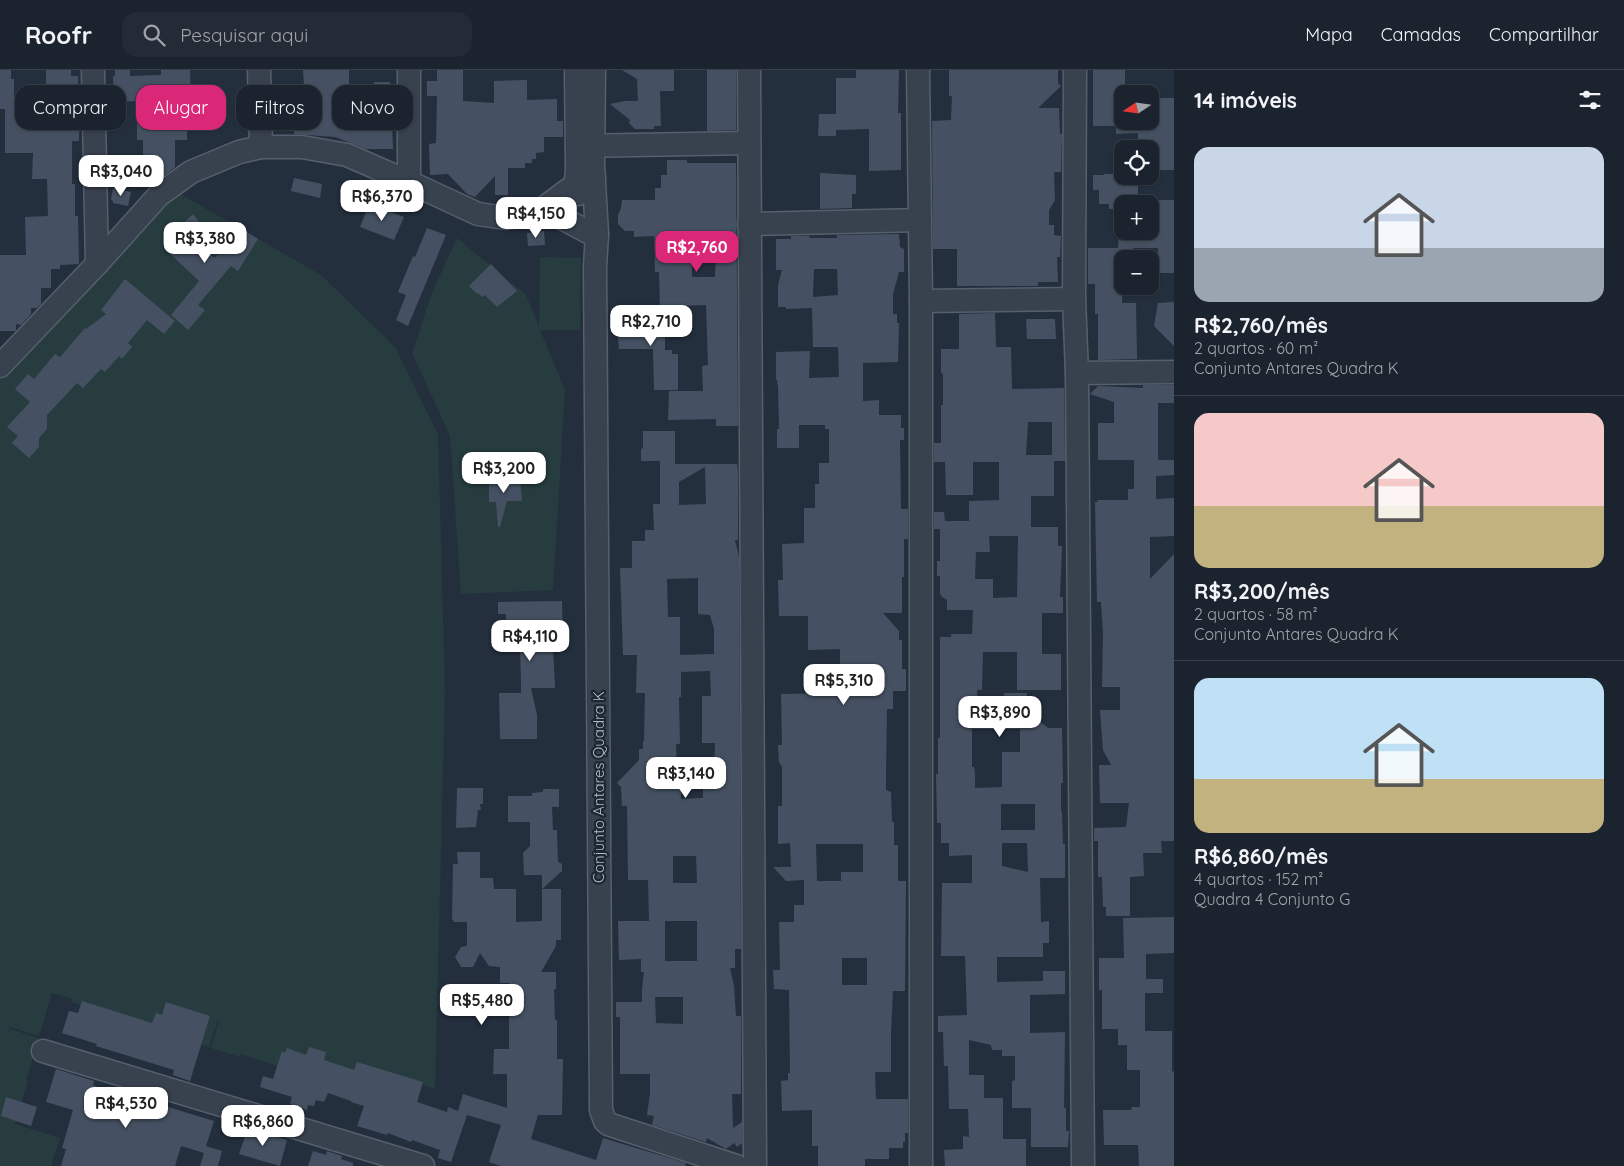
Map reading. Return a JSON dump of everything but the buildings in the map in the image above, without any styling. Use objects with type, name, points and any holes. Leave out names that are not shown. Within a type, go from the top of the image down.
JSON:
[{"type":"street","points":[[93,70],[97,264]]},
{"type":"street","points":[[260,70],[261,147]]},
{"type":"street","points":[[410,70],[410,182]]},
{"type":"street","points":[[576,70],[585,146]]},
{"type":"street","points":[[585,146],[594,70]]},
{"type":"street","points":[[749,70],[755,1166]]},
{"type":"street","points":[[918,70],[921,301],[921,1166]]},
{"type":"street","points":[[1075,70],[1074,299],[1077,372],[1083,1166]]},
{"type":"street","points":[[585,146],[749,143]]},
{"type":"street","name":"Conjunto Antares Quadra K","points":[[585,146],[585,180],[595,267],[601,1110],[604,1121],[608,1124],[736,1166]]},
{"type":"street","points":[[0,366],[97,264],[159,195],[191,172],[239,152],[261,147],[302,147],[347,155],[478,214],[506,218],[537,214],[560,217],[592,233]]},
{"type":"street","points":[[537,214],[585,180]]},
{"type":"street","points":[[749,224],[920,220]]},
{"type":"street","points":[[921,301],[1074,299]]},
{"type":"street","points":[[1077,372],[1174,372]]},
{"type":"street","points":[[43,1051],[423,1166]]},
{"type":"green space","points":[[163,184],[321,275],[395,347],[438,434],[445,690],[435,1089],[358,1064],[349,1090],[241,1054],[240,1057],[211,1048],[218,1020],[209,1047],[72,1002],[73,999],[52,993],[39,1036],[10,1027],[8,1035],[10,1029],[39,1038],[15,1124],[60,1138],[51,1166],[0,1166],[0,367]]},
{"type":"green space","points":[[457,238],[526,295],[539,327],[540,257],[581,258],[580,330],[540,330],[565,390],[553,590],[461,594],[450,436],[412,353],[431,295]]}]
